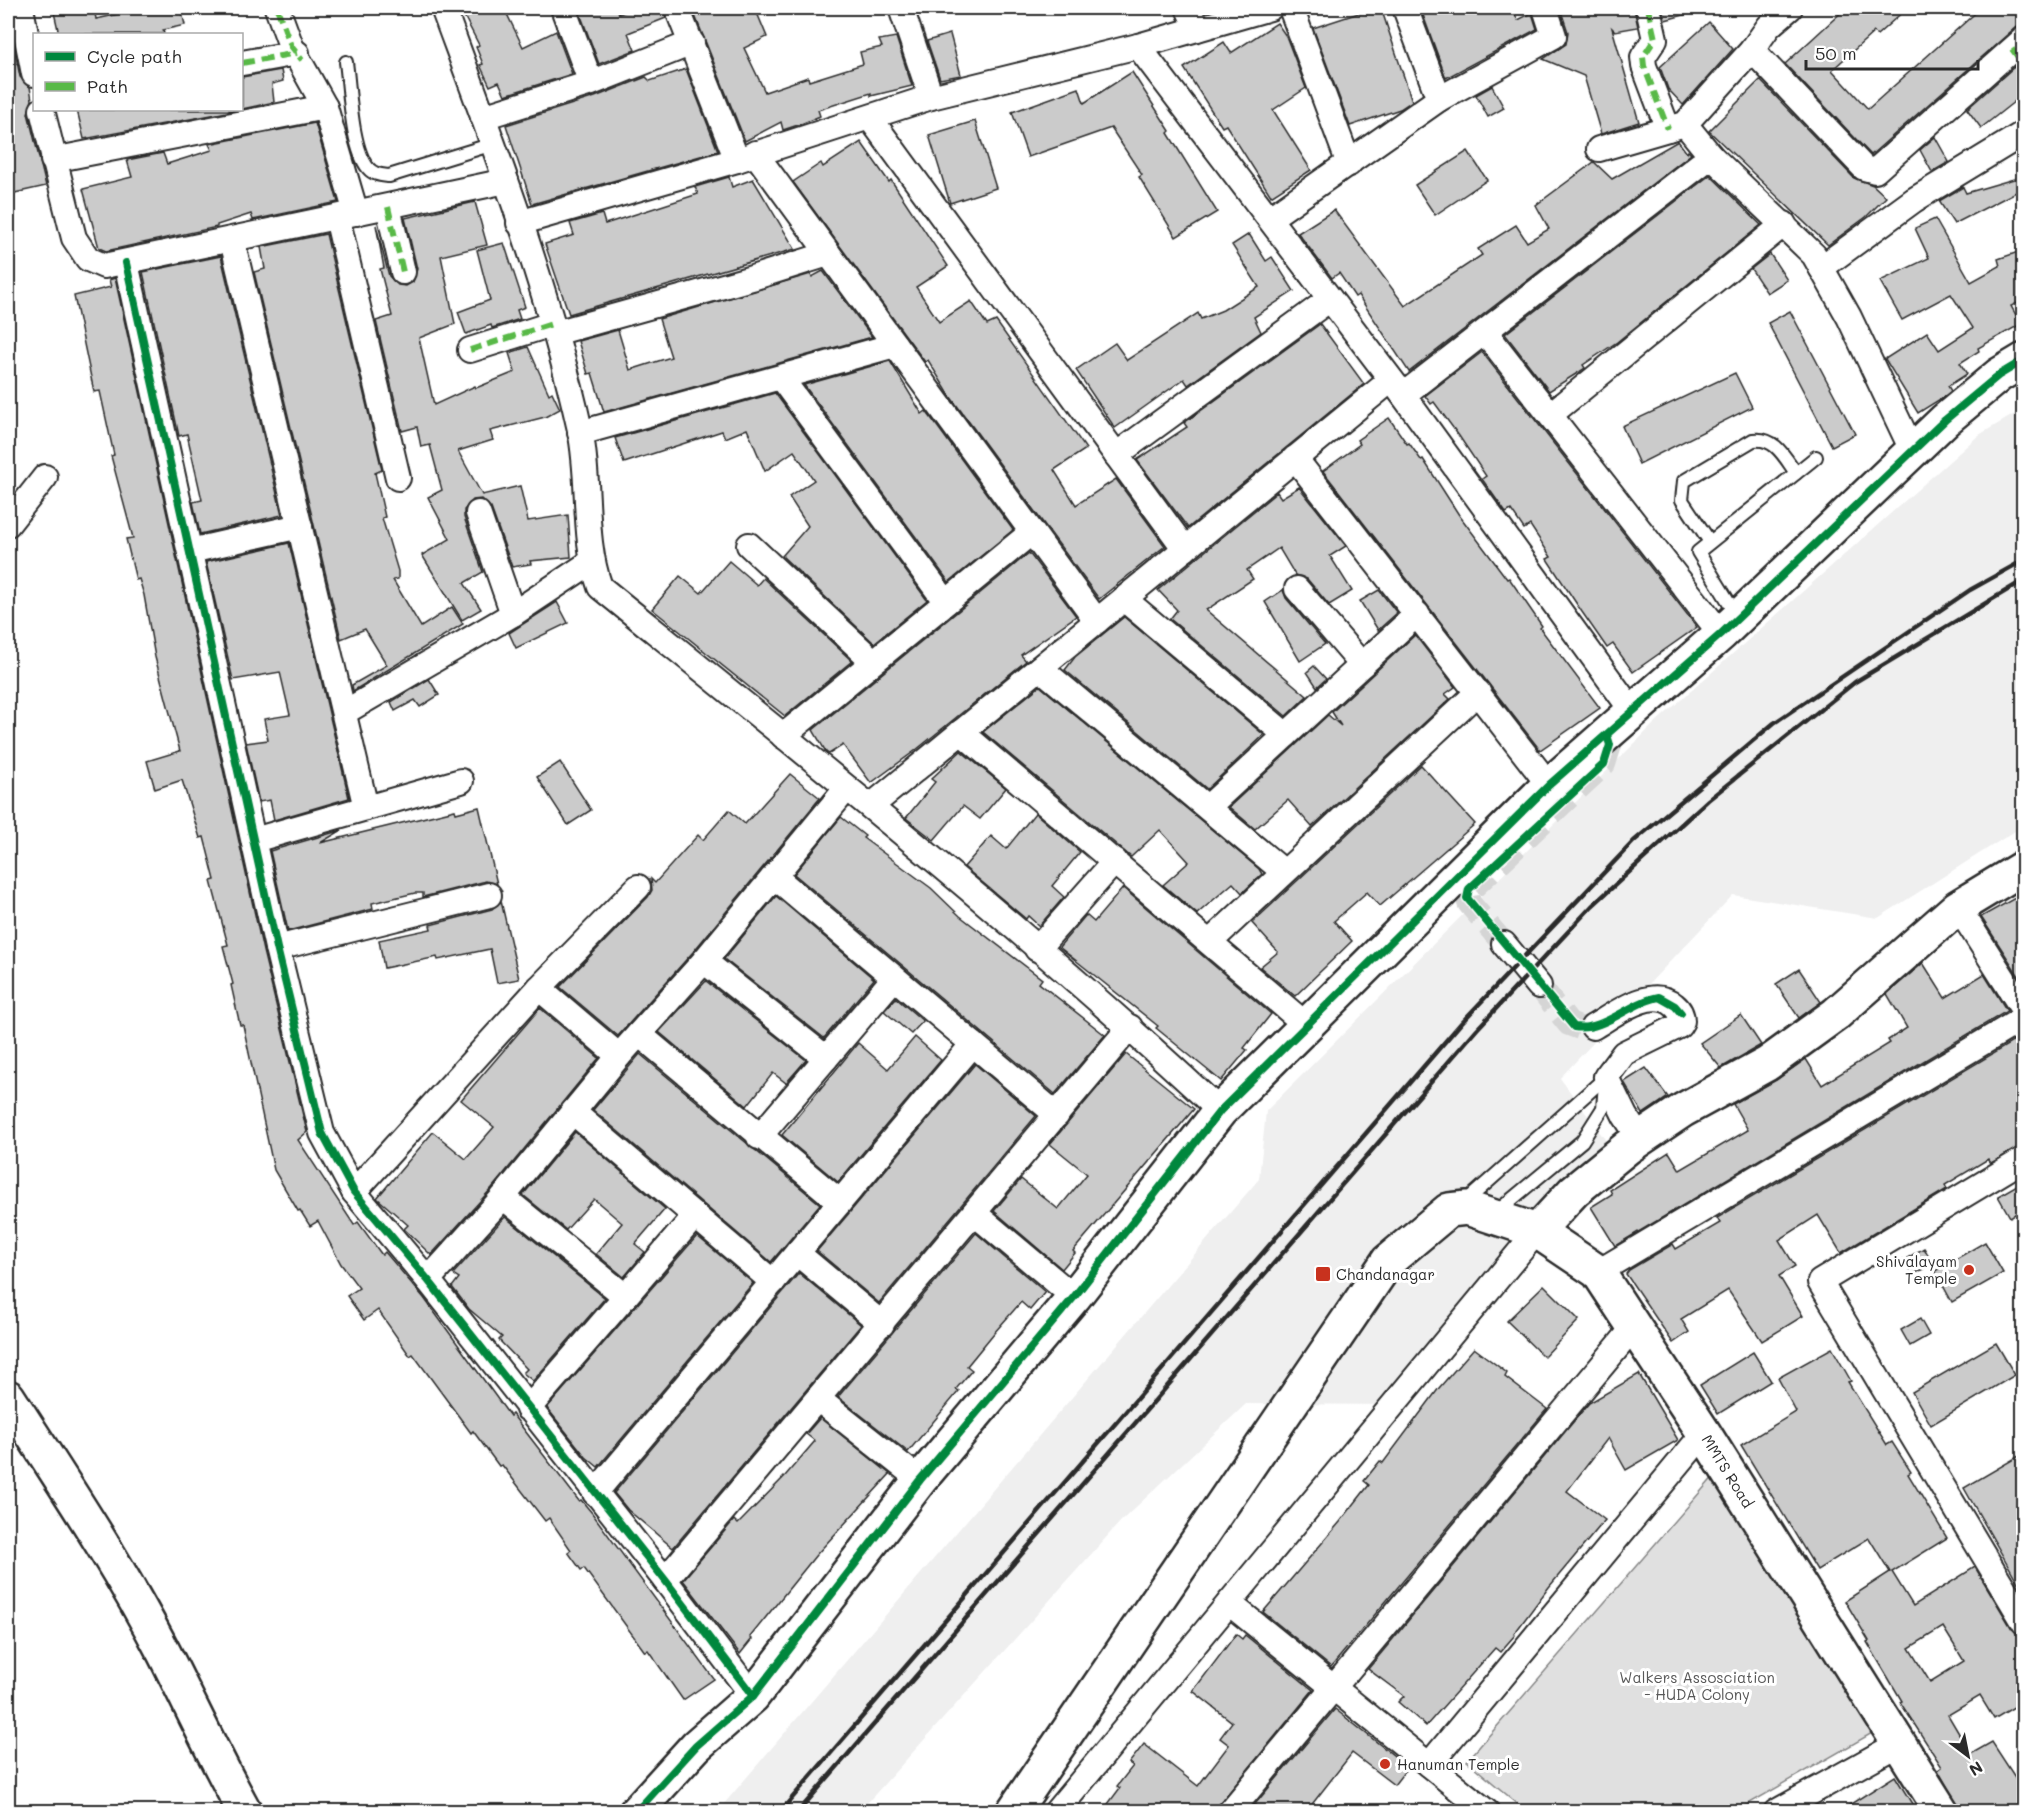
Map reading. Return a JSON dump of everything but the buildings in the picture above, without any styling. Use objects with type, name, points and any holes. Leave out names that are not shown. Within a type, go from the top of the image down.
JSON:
[{"type":"street","points":[[21,8],[33,69]]},
{"type":"street","points":[[277,8],[283,28],[325,107],[398,478]]},
{"type":"street","points":[[443,8],[506,181],[553,329],[580,433],[591,562],[600,587],[871,806],[1130,1028],[1220,1111]]},
{"type":"street","points":[[563,8],[591,82]]},
{"type":"street","points":[[677,8],[746,156],[828,254],[1097,621]]},
{"type":"street","points":[[902,8],[931,97]]},
{"type":"street","points":[[519,223],[746,156],[931,97],[1138,45],[1192,18],[1270,8]]},
{"type":"street","points":[[1291,8],[1349,164]]},
{"type":"street","points":[[1405,8],[1439,99]]},
{"type":"street","points":[[1270,218],[1439,99],[1554,36],[1545,8]]},
{"type":"street","points":[[1648,8],[1655,39],[1643,57],[1644,66],[1677,126],[1784,224],[1814,255],[1849,317],[1913,452]]},
{"type":"street","points":[[1599,148],[1677,126],[1752,50],[1767,17],[1790,8]]},
{"type":"street","points":[[483,117],[591,82],[692,43]]},
{"type":"street","points":[[1138,45],[1397,387],[1633,712]]},
{"type":"street","points":[[1752,50],[1864,168],[1875,171],[2020,51]]},
{"type":"street","points":[[243,63],[297,53]]},
{"type":"street","points":[[53,160],[325,107]]},
{"type":"street","points":[[42,111],[74,238],[88,259],[104,266],[506,181]]},
{"type":"street","points":[[870,118],[1185,549]]},
{"type":"street","points":[[1821,268],[1914,200],[2024,132]]},
{"type":"street","points":[[871,806],[1295,458],[1397,387],[1485,332],[1711,156]]},
{"type":"street","points":[[388,207],[403,272]]},
{"type":"street","points":[[1551,414],[1784,224]]},
{"type":"street","points":[[232,240],[366,808]]},
{"type":"street","points":[[470,350],[752,278],[828,254]]},
{"type":"street","points":[[126,263],[277,948],[322,1133],[354,1192],[428,1280],[665,1580],[753,1696]]},
{"type":"street","points":[[1116,454],[1330,299]]},
{"type":"street","points":[[1485,332],[1730,626]]},
{"type":"street","points":[[580,433],[895,345]]},
{"type":"street","points":[[636,1812],[696,1746],[753,1696],[920,1480],[1074,1297],[1220,1111],[1305,1024],[1550,785],[1730,626],[1945,420],[1999,375],[2024,360]]},
{"type":"street","points":[[781,378],[946,602]]},
{"type":"street","points":[[1295,458],[1550,785]]},
{"type":"street","points":[[8,524],[45,477]]},
{"type":"street","points":[[478,513],[513,614]]},
{"type":"street","points":[[190,551],[300,526]]},
{"type":"street","points":[[783,736],[1032,532]]},
{"type":"street","points":[[748,545],[873,661]]},
{"type":"street","points":[[345,712],[513,614],[591,562]]},
{"type":"street","points":[[1297,589],[1362,665]]},
{"type":"street","points":[[1124,599],[1286,735]]},
{"type":"street","points":[[1208,807],[1417,614]]},
{"type":"street","points":[[1040,668],[1284,872]]},
{"type":"street","points":[[1210,942],[1478,692]]},
{"type":"street","points":[[961,732],[1305,1024]]},
{"type":"street","points":[[254,840],[461,781]]},
{"type":"street","points":[[428,1280],[503,1197],[619,1056],[704,961],[847,788]]},
{"type":"street","points":[[1037,949],[1115,861]]},
{"type":"street","points":[[1056,1812],[1537,1231],[1574,1191],[1640,1139],[1683,1110],[1767,1064],[1836,1014],[1958,907],[2024,867]]},
{"type":"street","points":[[774,876],[1057,1115]]},
{"type":"street","points":[[354,1192],[539,988],[638,887]]},
{"type":"street","points":[[277,948],[489,895]]},
{"type":"street","points":[[1958,907],[2024,1011]]},
{"type":"street","points":[[1504,944],[1539,986]]},
{"type":"street","points":[[704,961],[826,1058]]},
{"type":"street","points":[[759,1137],[894,978]]},
{"type":"street","points":[[539,988],[619,1056]]},
{"type":"street","points":[[1593,1027],[1633,1005],[1659,998],[1675,1006],[1682,1017],[1679,1026],[1624,1053],[1606,1077],[1640,1139]]},
{"type":"street","points":[[1598,1272],[2024,1018]]},
{"type":"street","points":[[665,1580],[1130,1028]]},
{"type":"street","points":[[639,1034],[759,1137],[840,1202]]},
{"type":"street","points":[[596,1494],[973,1044]]},
{"type":"street","points":[[573,1112],[773,1282]]},
{"type":"street","points":[[2024,1159],[1820,1282],[2024,1622]]},
{"type":"street","points":[[503,1197],[625,1296]]},
{"type":"street","name":"MMTS Road","points":[[1454,1209],[1467,1208],[1537,1231],[1598,1272],[1704,1433],[1942,1812]]},
{"type":"street","points":[[1013,1812],[1388,1261],[1454,1209]]},
{"type":"street","points":[[974,1213],[1074,1297]]},
{"type":"street","points":[[528,1409],[694,1217]]},
{"type":"street","points":[[797,1254],[882,1324]]},
{"type":"street","points":[[1230,1812],[1331,1687],[1635,1326]]},
{"type":"street","points":[[8,1398],[101,1541],[164,1653],[244,1812]]},
{"type":"street","points":[[818,1399],[920,1480]]},
{"type":"street","points":[[1429,1765],[1704,1433]]},
{"type":"street","points":[[1229,1603],[1487,1812]]},
{"type":"street","points":[[1776,1812],[1900,1743]]},
{"type":"lane","points":[[346,62],[359,150],[368,167],[377,175],[389,176],[493,144]]},
{"type":"lane","points":[[1710,542],[1682,500],[1684,481],[1753,440],[1764,438],[1773,442],[1796,473]]},
{"type":"lane","points":[[1730,626],[1698,552],[1816,457]]},
{"type":"lane","points":[[1454,1209],[1606,1077]]},
{"type":"lane","points":[[1491,1216],[1582,1141],[1602,1108],[1606,1077]]},
{"type":"shaded area","points":[[2023,409],[2023,826],[1878,918],[1733,895],[1560,1078],[1615,1153],[1393,1405],[1246,1404],[1121,1521],[860,1811],[717,1812],[1259,1179],[1266,1111],[1656,722],[1979,435]]},
{"type":"green space","name":"Walkers Assosciation - HUDA Colony","points":[[1715,1475],[1874,1732],[1736,1811],[1526,1811],[1467,1761]]},
{"type":"tunnel","points":[[1504,944],[1469,903],[1467,893],[1604,764],[1610,745],[1607,735]]},
{"type":"tunnel","points":[[1539,986],[1569,1024],[1580,1028],[1593,1027]]},
{"type":"railway","points":[[780,1812],[1462,1022],[1634,841],[1774,723],[1970,590],[2024,560]]},
{"type":"railway","points":[[798,1812],[1477,1029],[1592,906],[1708,800],[1855,682],[2024,580]]},
{"type":"marked path","points":[[277,8],[291,46],[302,60]]},
{"type":"marked path","points":[[1648,8],[1655,39],[1643,57],[1644,66],[1668,129]]},
{"type":"marked path","points":[[2012,49],[2024,65]]},
{"type":"marked path","points":[[243,63],[297,53]]},
{"type":"marked path","points":[[388,207],[403,272]]},
{"type":"marked path","points":[[470,350],[552,324]]},
{"type":"cycle path","points":[[126,263],[277,948],[322,1133],[354,1192],[428,1280],[665,1580],[753,1696]]},
{"type":"cycle path","points":[[636,1812],[696,1746],[753,1696],[920,1480],[1074,1297],[1220,1111],[1549,785],[1721,634],[1945,420],[1999,375],[2024,360]]},
{"type":"cycle path","points":[[1607,735],[1610,745],[1604,764],[1469,889],[1467,898],[1574,1027],[1596,1025],[1659,997],[1675,1006],[1681,1013]]},
{"type":"place","name":"Shivalayam Temple","points":[[1969,1270]]},
{"type":"place","name":"Chandanagar","points":[[1323,1274]]},
{"type":"place","name":"Hanuman Temple","points":[[1385,1764]]}]
